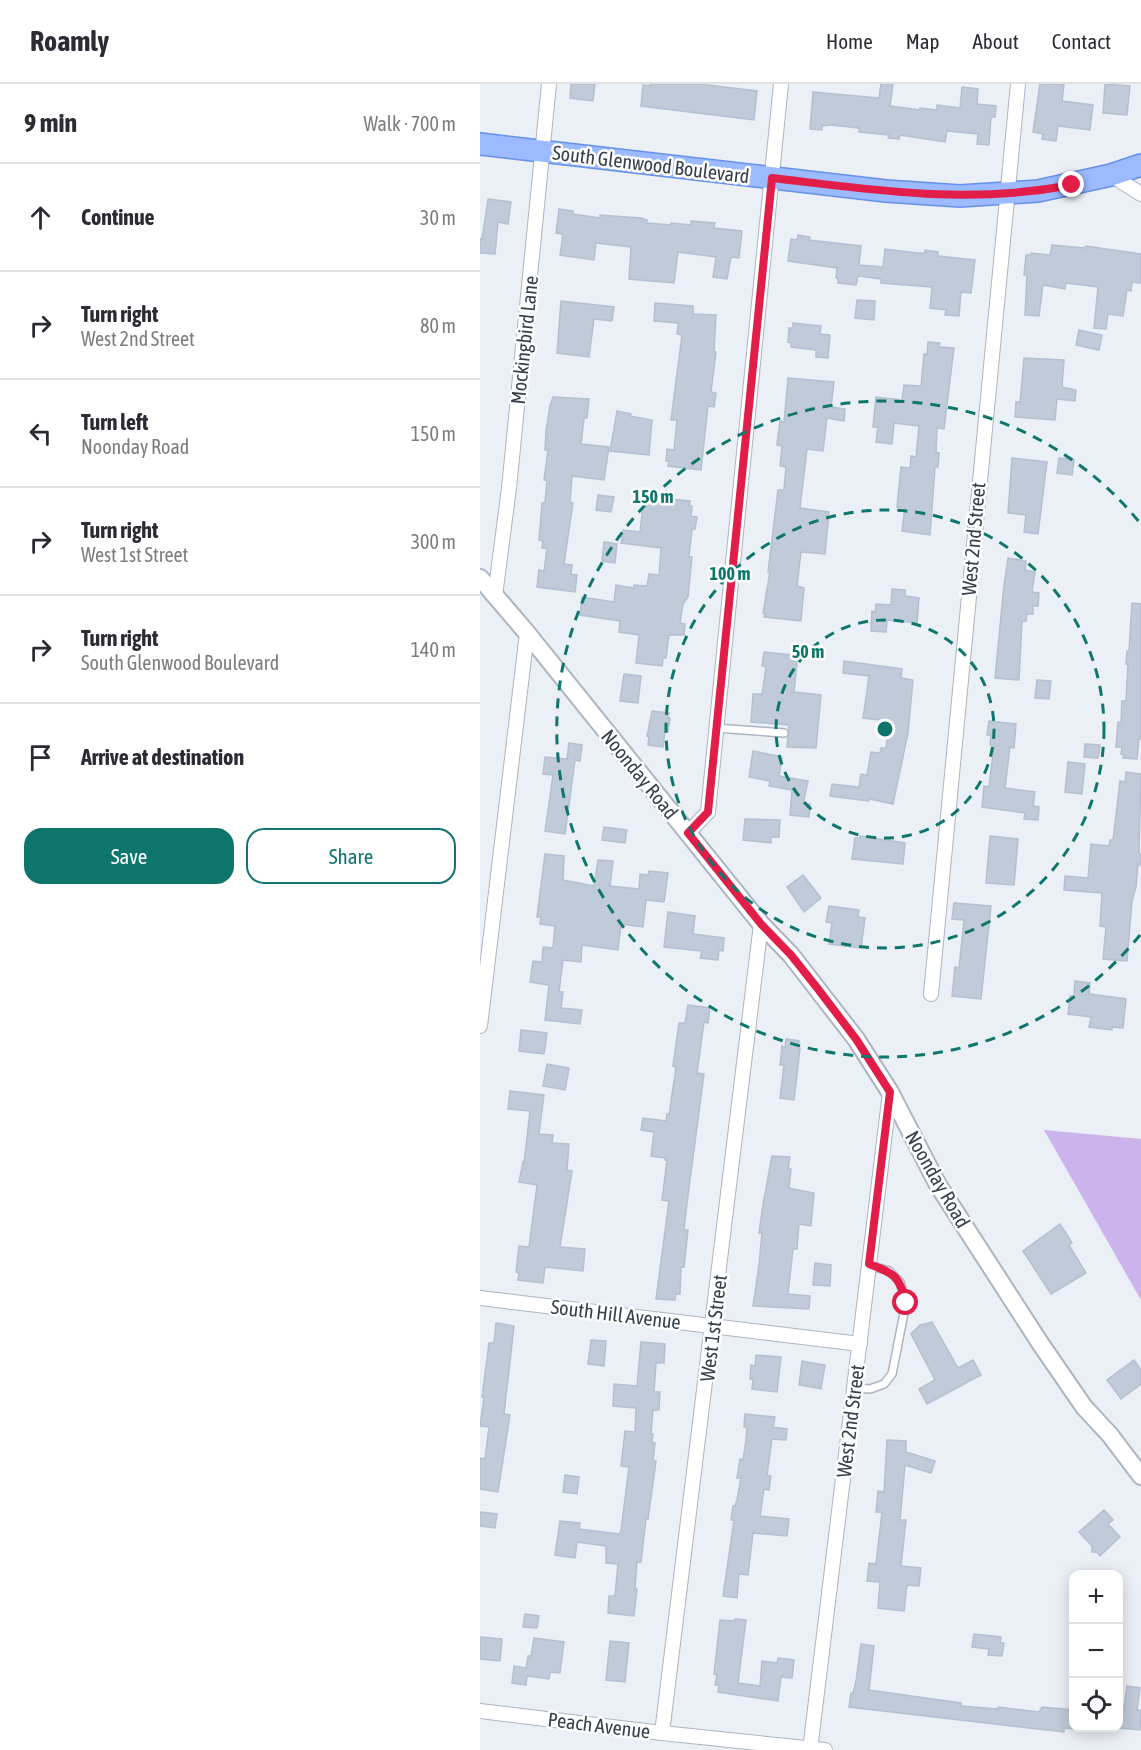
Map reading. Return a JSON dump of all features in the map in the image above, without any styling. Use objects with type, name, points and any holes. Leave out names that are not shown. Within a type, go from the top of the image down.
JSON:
[{"type":"main road","name":"South Glenwood Boulevard","points":[[480,144],[912,194],[960,196],[1006,195],[1038,191],[1111,176],[1141,165]]},
{"type":"street","name":"Mockingbird Lane","points":[[495,596],[509,488],[549,84]]},
{"type":"street","points":[[688,833],[708,812],[781,84]]},
{"type":"street","name":"West 2nd Street","points":[[931,994],[1018,84]]},
{"type":"street","points":[[1111,176],[1141,194]]},
{"type":"street","name":"Noonday Road","points":[[480,578],[527,633],[761,924],[791,955],[856,1039],[890,1092],[939,1185],[1040,1343],[1084,1407],[1110,1435],[1141,1476]]},
{"type":"street","points":[[480,1026],[527,633]]},
{"type":"street","name":"West 1st Street","points":[[662,1733],[761,924]]},
{"type":"street","name":"West 2nd Street","points":[[810,1749],[890,1092]]},
{"type":"street","name":"South Hill Avenue","points":[[480,1298],[860,1344]]},
{"type":"street","name":"Peach Avenue","points":[[480,1711],[825,1750]]},
{"type":"lane","points":[[716,728],[784,733]]},
{"type":"lane","points":[[854,1388],[870,1389],[884,1384],[892,1374],[906,1303],[900,1282],[889,1271],[869,1264]]},
{"type":"shaded area","points":[[1044,1130],[1141,1139],[1141,1300]]},
{"type":"building","points":[[571,84],[595,84],[593,101],[570,98]]},
{"type":"building","points":[[650,84],[699,84],[757,91],[754,120],[641,106],[643,85],[650,86]]},
{"type":"building","points":[[881,84],[893,84],[890,106],[920,110],[920,108],[937,110],[937,105],[960,108],[962,87],[978,89],[977,104],[996,106],[995,117],[991,117],[989,145],[977,144],[978,134],[947,131],[945,142],[900,135],[899,139],[888,138],[889,135],[859,132],[859,128],[831,125],[822,126],[822,130],[810,129],[813,92],[879,98]]},
{"type":"building","points":[[1040,84],[1064,84],[1062,101],[1093,105],[1090,130],[1058,126],[1056,141],[1042,139],[1043,134],[1033,132]]},
{"type":"building","points":[[1105,84],[1130,86],[1127,115],[1103,113]]},
{"type":"building","points":[[488,199],[511,202],[508,224],[498,222],[495,254],[480,253],[480,239],[482,239]]},
{"type":"building","points":[[559,209],[573,211],[573,214],[600,218],[600,215],[641,218],[647,220],[647,223],[691,225],[691,221],[715,223],[714,228],[742,231],[739,258],[731,257],[727,279],[713,277],[716,257],[678,252],[674,283],[629,279],[631,247],[596,243],[594,260],[560,255],[563,234],[556,233]]},
{"type":"building","points":[[798,235],[810,237],[809,240],[861,246],[859,265],[883,267],[885,249],[918,253],[925,253],[925,250],[938,252],[938,256],[975,260],[971,293],[961,292],[959,316],[945,315],[946,310],[930,308],[932,287],[881,283],[881,279],[858,276],[856,285],[838,283],[837,268],[788,261],[791,239],[797,240]]},
{"type":"building","points":[[1052,245],[1085,248],[1086,246],[1141,254],[1141,283],[1132,282],[1131,291],[1127,290],[1123,316],[1108,314],[1106,329],[1094,328],[1098,287],[1066,283],[1065,289],[1043,285],[1039,316],[1025,315],[1026,255],[1031,255],[1031,253],[1050,255]]},
{"type":"building","points":[[857,300],[875,301],[874,320],[855,318]]},
{"type":"building","points":[[561,301],[614,307],[612,321],[594,319],[589,357],[557,353]]},
{"type":"building","points":[[655,303],[693,306],[693,314],[716,315],[714,351],[716,352],[711,392],[716,393],[714,407],[708,406],[701,470],[668,466],[669,461],[666,461],[667,449],[674,450],[677,420],[671,420],[682,335],[677,334],[678,323],[654,321]]},
{"type":"building","points":[[793,323],[821,326],[820,334],[830,335],[828,358],[816,357],[816,350],[791,347],[791,343],[788,342],[789,328],[793,328]]},
{"type":"building","points":[[1079,330],[1102,335],[1099,350],[1076,345]]},
{"type":"building","points":[[928,342],[940,343],[939,347],[954,348],[944,429],[937,428],[936,452],[939,453],[938,467],[935,467],[930,535],[902,531],[905,508],[897,507],[901,467],[910,468],[911,456],[916,457],[919,426],[894,423],[892,444],[876,442],[878,427],[873,427],[876,397],[902,400],[904,385],[921,386],[924,354],[927,354]]},
{"type":"building","points":[[1024,358],[1064,360],[1062,387],[1076,390],[1075,401],[1057,399],[1055,420],[1015,417],[1016,402],[1020,402]]},
{"type":"building","points":[[788,378],[834,382],[831,407],[845,409],[844,421],[827,418],[823,451],[807,449],[800,508],[829,512],[825,554],[801,552],[797,586],[804,588],[801,621],[764,617],[765,613],[763,613],[770,572],[768,572],[778,490],[784,490],[786,467],[780,466],[782,446],[777,445],[780,421],[784,422]]},
{"type":"building","points":[[553,397],[589,399],[581,444],[609,447],[604,480],[572,476],[570,502],[573,503],[564,564],[572,565],[571,574],[577,575],[575,592],[537,587],[539,570],[544,571],[547,549],[542,548],[543,541],[539,540],[542,503],[545,503],[547,481],[544,480],[548,450],[545,450],[546,431]]},
{"type":"building","points":[[617,411],[652,420],[649,455],[610,451]]},
{"type":"building","points":[[1012,458],[1047,462],[1038,534],[1024,532],[1026,515],[1008,513]]},
{"type":"building","points":[[1059,458],[1074,460],[1072,475],[1057,473]]},
{"type":"building","points":[[598,495],[614,497],[611,512],[596,510]]},
{"type":"building","points":[[644,497],[690,501],[691,516],[697,517],[695,529],[692,529],[688,597],[683,604],[680,623],[685,624],[684,635],[669,635],[666,658],[663,658],[662,666],[636,663],[639,635],[619,632],[620,621],[580,615],[582,597],[614,602],[616,585],[634,588],[634,585],[647,586],[649,574],[659,575],[661,548],[621,543],[623,530],[640,532]]},
{"type":"building","points":[[604,542],[617,544],[615,563],[602,561]]},
{"type":"building","points":[[1008,558],[1026,561],[1025,570],[1035,572],[1032,592],[1039,593],[1038,606],[1033,606],[1033,614],[1027,614],[1026,621],[1022,621],[1019,680],[995,678]]},
{"type":"building","points":[[892,589],[905,590],[905,596],[919,598],[917,623],[887,620],[886,632],[871,631],[872,611],[875,612],[876,604],[891,605]]},
{"type":"building","points":[[1132,603],[1141,604],[1141,739],[1139,739],[1137,759],[1123,758],[1122,747],[1116,747],[1122,701],[1126,701],[1128,664],[1126,664]]},
{"type":"building","points":[[764,652],[792,655],[792,661],[797,662],[794,692],[821,695],[816,748],[787,747],[789,725],[751,722],[753,694],[762,694],[766,667],[762,666]]},
{"type":"building","points":[[844,661],[902,669],[901,678],[913,680],[908,733],[893,804],[870,799],[869,801],[830,796],[832,784],[859,787],[861,774],[867,775],[871,752],[880,753],[881,748],[886,748],[889,721],[863,718],[869,676],[843,673]]},
{"type":"building","points":[[624,674],[641,676],[638,703],[620,701]]},
{"type":"building","points":[[1037,680],[1051,681],[1049,699],[1035,698]]},
{"type":"building","points":[[652,711],[669,713],[668,732],[665,732],[663,747],[648,745],[649,737],[647,736]]},
{"type":"building","points":[[989,721],[1016,724],[1014,748],[1010,747],[1005,788],[1035,792],[1033,806],[1039,807],[1038,820],[1024,819],[1025,813],[982,807],[984,786],[989,787],[994,746],[990,745],[991,735],[987,735]]},
{"type":"building","points":[[569,743],[582,745],[580,761],[575,760],[565,834],[545,831],[553,775],[543,774],[545,757],[567,759]]},
{"type":"building","points":[[1085,744],[1100,745],[1098,758],[1084,757]]},
{"type":"building","points":[[753,751],[782,757],[779,776],[808,781],[803,804],[810,804],[809,817],[790,815],[792,790],[769,786],[770,781],[749,777]]},
{"type":"building","points":[[1068,762],[1085,764],[1082,794],[1065,792]]},
{"type":"building","points":[[1126,772],[1141,774],[1139,852],[1141,856],[1132,901],[1127,961],[1103,959],[1106,927],[1100,926],[1102,893],[1064,890],[1065,876],[1088,878],[1091,844],[1109,846],[1110,840],[1113,840],[1120,781],[1125,782]]},
{"type":"building","points":[[745,819],[780,820],[779,837],[771,837],[771,843],[743,840]]},
{"type":"building","points":[[604,827],[627,830],[625,843],[602,840]]},
{"type":"building","points":[[860,836],[905,843],[903,864],[852,859],[855,838],[860,838]]},
{"type":"building","points":[[990,836],[1018,839],[1014,885],[986,883]]},
{"type":"building","points":[[545,854],[564,856],[563,880],[594,886],[598,860],[613,861],[610,886],[639,889],[640,874],[648,875],[649,871],[668,873],[664,902],[646,900],[643,927],[621,924],[618,950],[582,945],[581,962],[563,960],[559,992],[563,992],[561,1008],[582,1010],[580,1024],[545,1020],[549,985],[530,982],[533,961],[542,962],[543,947],[553,948],[555,926],[540,924],[541,917],[537,917]]},
{"type":"building","points":[[803,875],[821,898],[804,912],[787,887]]},
{"type":"building","points":[[954,903],[991,906],[981,999],[952,996],[955,967],[959,968],[964,920],[952,919]]},
{"type":"building","points":[[829,906],[859,910],[858,917],[865,918],[861,948],[829,944],[832,923],[826,922]]},
{"type":"building","points":[[668,912],[695,916],[693,934],[724,938],[723,951],[719,950],[718,960],[700,958],[702,951],[664,947]]},
{"type":"building","points":[[1075,981],[1090,983],[1089,994],[1126,999],[1123,1028],[1112,1027],[1112,1030],[1089,1027],[1091,1017],[1068,1014],[1070,996],[1074,996]]},
{"type":"building","points":[[688,1005],[710,1008],[708,1023],[704,1022],[697,1073],[704,1074],[684,1230],[688,1230],[684,1267],[681,1267],[680,1294],[676,1294],[675,1300],[656,1299],[669,1201],[662,1200],[667,1160],[651,1156],[654,1132],[641,1130],[643,1118],[666,1121],[667,1114],[669,1115],[679,1023],[685,1023]]},
{"type":"building","points":[[521,1030],[547,1033],[544,1054],[519,1051]]},
{"type":"building","points":[[786,1039],[799,1041],[798,1048],[800,1048],[794,1100],[780,1098],[784,1065],[780,1065],[782,1046],[785,1047]]},
{"type":"building","points":[[547,1064],[569,1068],[565,1090],[543,1086]]},
{"type":"building","points":[[510,1091],[544,1095],[539,1134],[553,1135],[552,1143],[569,1144],[567,1170],[572,1171],[560,1247],[585,1249],[583,1271],[545,1267],[543,1283],[518,1280],[519,1273],[516,1272],[519,1246],[529,1247],[537,1185],[519,1182],[524,1163],[530,1111],[508,1109]]},
{"type":"building","points":[[772,1156],[790,1157],[789,1188],[814,1193],[811,1226],[799,1224],[797,1249],[793,1249],[788,1294],[810,1296],[809,1309],[753,1306],[762,1233],[759,1233]]},
{"type":"building","points":[[1060,1224],[1072,1243],[1069,1245],[1086,1273],[1051,1294],[1023,1251]]},
{"type":"building","points":[[815,1263],[831,1265],[830,1286],[813,1285]]},
{"type":"building","points":[[932,1322],[958,1368],[973,1360],[981,1375],[927,1404],[919,1389],[935,1380],[911,1334],[920,1325]]},
{"type":"building","points":[[496,1323],[514,1326],[504,1414],[510,1415],[498,1492],[480,1489],[480,1458],[485,1459],[489,1427],[480,1426],[484,1397],[482,1397],[489,1343],[494,1343]]},
{"type":"building","points":[[591,1340],[606,1341],[604,1366],[588,1364]]},
{"type":"building","points":[[641,1342],[665,1344],[664,1363],[656,1363],[654,1392],[660,1392],[659,1410],[653,1410],[651,1434],[653,1434],[652,1442],[655,1443],[653,1460],[656,1461],[641,1562],[637,1562],[634,1616],[608,1613],[609,1596],[615,1596],[618,1564],[606,1563],[606,1546],[577,1542],[575,1558],[555,1555],[560,1521],[580,1523],[579,1529],[619,1534],[621,1531],[629,1467],[621,1466],[625,1431],[635,1432],[636,1408],[613,1406],[614,1384],[637,1386]]},
{"type":"building","points":[[756,1355],[781,1357],[777,1392],[752,1389],[751,1365],[755,1366]]},
{"type":"building","points":[[1134,1360],[1141,1370],[1141,1384],[1121,1399],[1107,1380]]},
{"type":"building","points":[[802,1361],[825,1365],[821,1389],[799,1385]]},
{"type":"building","points":[[745,1414],[775,1417],[773,1427],[787,1429],[786,1440],[772,1439],[767,1475],[771,1476],[769,1490],[764,1489],[760,1516],[789,1519],[787,1536],[753,1533],[748,1575],[739,1574],[737,1598],[723,1596],[734,1520],[731,1520],[733,1506],[737,1500],[741,1478],[737,1478],[746,1440]]},
{"type":"building","points":[[887,1440],[906,1441],[906,1452],[935,1461],[931,1473],[905,1465],[900,1520],[906,1520],[901,1566],[921,1568],[919,1586],[907,1585],[904,1611],[878,1608],[880,1582],[867,1581],[869,1563],[876,1564],[882,1512],[876,1512],[878,1491],[884,1492]]},
{"type":"building","points":[[565,1475],[579,1477],[577,1494],[563,1492]]},
{"type":"building","points":[[1104,1510],[1113,1520],[1108,1524],[1120,1537],[1100,1556],[1097,1552],[1092,1552],[1092,1546],[1079,1532]]},
{"type":"building","points":[[480,1512],[497,1514],[495,1528],[480,1526]]},
{"type":"building","points":[[525,1614],[539,1616],[537,1628],[523,1627]]},
{"type":"building","points":[[735,1619],[746,1620],[738,1683],[760,1686],[762,1661],[777,1663],[778,1658],[794,1660],[792,1678],[781,1677],[778,1701],[718,1692],[719,1685],[715,1685],[717,1675],[714,1674],[720,1620],[735,1621]]},
{"type":"building","points":[[974,1634],[1001,1637],[1000,1643],[1004,1643],[1002,1656],[988,1655],[989,1649],[972,1647]]},
{"type":"building","points":[[480,1637],[502,1639],[500,1661],[480,1659]]},
{"type":"building","points":[[534,1638],[564,1642],[560,1673],[550,1672],[549,1679],[527,1676],[526,1685],[512,1683],[514,1666],[526,1668]]},
{"type":"building","points":[[610,1641],[629,1643],[625,1682],[606,1680]]},
{"type":"building","points":[[861,1644],[874,1646],[869,1690],[961,1703],[961,1706],[998,1709],[998,1707],[1039,1712],[1042,1707],[1069,1710],[1069,1728],[1064,1728],[1064,1732],[849,1707],[856,1681]]},
{"type":"building","points":[[1127,1686],[1140,1688],[1137,1710],[1141,1710],[1140,1730],[1123,1728]]},
{"type":"route","points":[[906,1303],[900,1282],[889,1271],[869,1264],[890,1092],[856,1039],[818,989],[791,955],[761,924],[688,833],[708,812],[772,178],[912,194],[960,196],[1006,195],[1072,185]]}]
